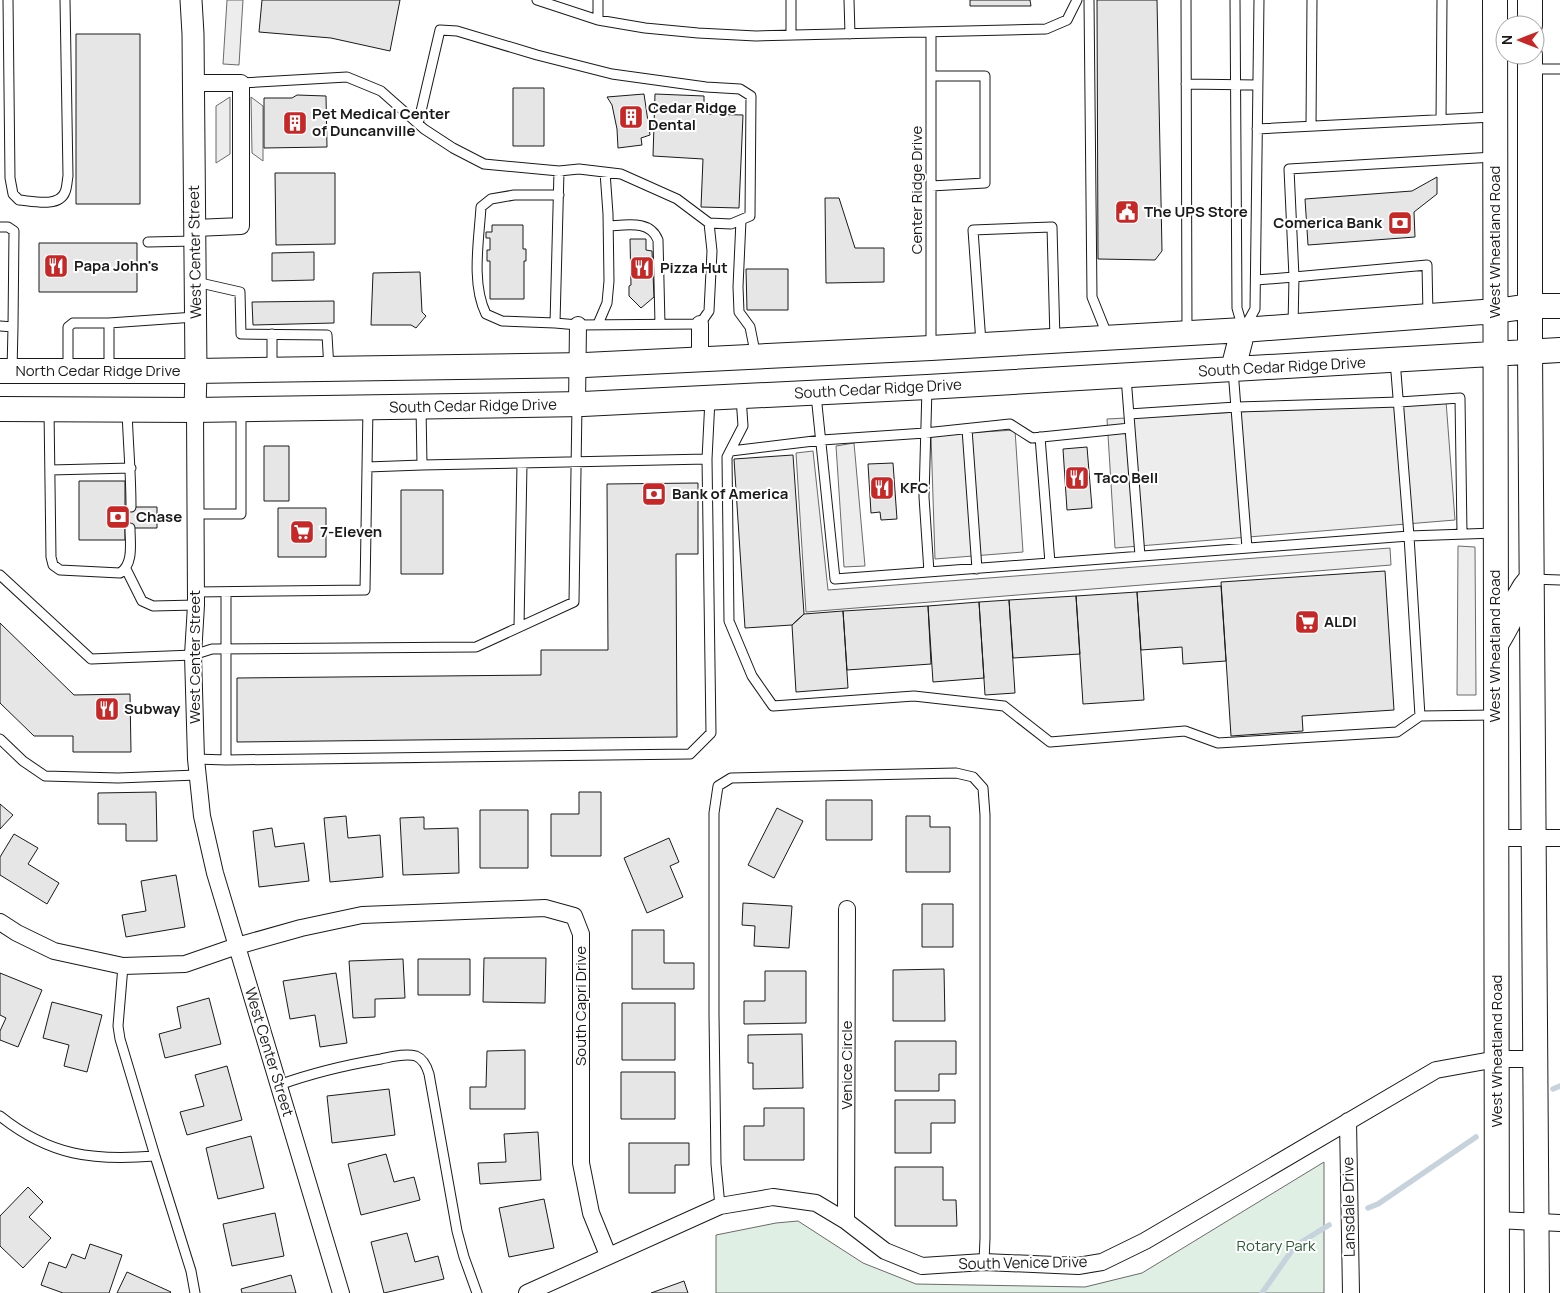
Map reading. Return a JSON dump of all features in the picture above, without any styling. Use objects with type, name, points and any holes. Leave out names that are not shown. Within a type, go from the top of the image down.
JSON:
[{"type":"main road","name":"West Wheatland Road","points":[[1494,0],[1497,1293]]},
{"type":"main road","points":[[1530,0],[1530,15]]},
{"type":"main road","points":[[1530,65],[1531,579],[1537,1293]]},
{"type":"main road","points":[[196,371],[576,365],[700,360],[1243,330],[1496,311],[1530,306],[1560,306]]},
{"type":"main road","points":[[1233,369],[1243,330]]},
{"type":"main road","points":[[927,387],[931,348]]},
{"type":"main road","name":"South Cedar Ridge Drive","points":[[195,410],[577,404],[927,387],[1560,350]]},
{"type":"main road","name":"North Cedar Ridge Drive","points":[[6,372],[196,371]]},
{"type":"main road","points":[[0,409],[195,410]]},
{"type":"main road","points":[[1496,646],[1509,621],[1522,588],[1531,579]]},
{"type":"street","name":"West Center Street","points":[[191,0],[194,83],[196,317],[196,599],[193,655],[196,767],[202,816],[215,874],[341,1293]]},
{"type":"street","points":[[194,83],[241,83],[241,226],[195,235]]},
{"type":"street","points":[[700,324],[700,360]]},
{"type":"street","points":[[577,404],[578,325]]},
{"type":"street","points":[[1496,838],[1560,838]]},
{"type":"street","name":"South Capri Drive","points":[[237,946],[301,928],[362,915],[545,908],[574,916],[581,934],[581,1163],[591,1213],[608,1255]]},
{"type":"street","name":"Venice Circle","points":[[846,1221],[848,909]]},
{"type":"street","points":[[0,922],[17,933],[54,951],[124,966],[185,964],[237,946]]},
{"type":"street","name":"South Venice Drive","points":[[527,1293],[720,1206],[773,1197],[816,1203],[846,1221],[885,1251],[922,1266],[984,1262],[1078,1266],[1102,1262],[1145,1242],[1436,1070],[1497,1060],[1535,1059]]},
{"type":"street","name":"Lansdale Drive","points":[[1348,1121],[1351,1293]]},
{"type":"street","points":[[1497,1220],[1560,1223]]},
{"type":"lane","points":[[8,0],[10,178],[13,194],[19,200],[48,202],[59,200],[65,193],[68,176],[64,0]]},
{"type":"lane","points":[[537,0],[598,20],[645,28],[756,36],[1046,29],[1067,20],[1078,0]]},
{"type":"lane","points":[[598,0],[598,20]]},
{"type":"lane","points":[[790,0],[791,35]]},
{"type":"lane","points":[[849,0],[850,34]]},
{"type":"lane","points":[[1089,0],[1092,297],[1108,337]]},
{"type":"lane","points":[[1186,0],[1187,332]]},
{"type":"lane","points":[[1235,0],[1237,308],[1243,330]]},
{"type":"lane","points":[[1243,330],[1255,309],[1258,0]]},
{"type":"lane","points":[[1311,126],[1312,0]]},
{"type":"lane","points":[[1440,120],[1442,0]]},
{"type":"lane","points":[[241,83],[347,76],[381,91],[418,124],[453,148],[484,164],[559,171],[578,169],[621,174],[677,199],[709,223],[731,224],[750,216],[751,96],[740,89],[706,87],[612,74],[536,55],[457,31],[440,30],[418,124]]},
{"type":"lane","name":"Center Ridge Drive","points":[[931,32],[931,348]]},
{"type":"lane","points":[[1543,65],[1560,69]]},
{"type":"lane","points":[[931,76],[985,76],[986,183],[931,186]]},
{"type":"lane","points":[[1186,84],[1257,85]]},
{"type":"lane","points":[[1256,129],[1495,116]]},
{"type":"lane","points":[[1293,326],[1294,277],[1289,168],[1495,157]]},
{"type":"lane","points":[[555,323],[559,171]]},
{"type":"lane","points":[[598,324],[607,303],[609,281],[609,226],[605,172]]},
{"type":"lane","points":[[559,195],[514,195],[492,199],[481,207],[478,272],[480,302],[486,314],[502,321],[578,325],[700,324],[708,311],[712,251],[709,223]]},
{"type":"lane","points":[[741,220],[738,287],[739,312],[750,326],[756,357]]},
{"type":"lane","points":[[609,226],[638,225],[648,227],[656,234],[658,240],[660,324]]},
{"type":"lane","points":[[0,227],[8,227],[14,231],[13,326],[6,372]]},
{"type":"lane","points":[[981,345],[973,230],[1052,227],[1055,340]]},
{"type":"lane","points":[[148,242],[195,235]]},
{"type":"lane","points":[[1256,280],[1427,265],[1428,316]]},
{"type":"lane","points":[[195,282],[240,292],[241,334],[327,335],[329,369]]},
{"type":"lane","points":[[68,371],[68,327],[73,323],[109,323],[196,317]]},
{"type":"lane","points":[[109,323],[109,371]]},
{"type":"lane","points":[[0,326],[13,326]]},
{"type":"lane","points":[[272,334],[272,370]]},
{"type":"lane","points":[[1396,360],[1420,716]]},
{"type":"lane","points":[[1233,369],[1247,548]]},
{"type":"lane","points":[[1126,376],[1140,556]]},
{"type":"lane","points":[[927,387],[924,497],[929,572]]},
{"type":"lane","points":[[816,393],[835,579],[1409,536],[1495,533]]},
{"type":"lane","points":[[741,396],[743,426],[727,457],[729,621],[752,676],[773,706],[914,696],[1004,706],[1050,742],[1185,731],[1218,743],[1397,732],[1420,716],[1496,715]]},
{"type":"lane","points":[[0,739],[23,761],[45,776],[118,778],[196,767],[226,760],[690,754],[711,733],[707,459],[710,398]]},
{"type":"lane","points":[[1129,414],[1236,407],[1398,402],[1460,398],[1462,533]]},
{"type":"lane","points":[[0,575],[91,659],[193,655],[212,649],[476,647],[574,602],[577,404]]},
{"type":"lane","points":[[421,406],[422,465]]},
{"type":"lane","points":[[126,569],[142,601],[153,606],[226,592],[365,590],[368,407]]},
{"type":"lane","points":[[49,409],[51,557],[53,565],[60,570],[120,573],[126,569],[129,562],[130,528]]},
{"type":"lane","points":[[195,514],[241,514],[241,409]]},
{"type":"lane","points":[[127,410],[130,507]]},
{"type":"lane","points":[[731,451],[822,440],[925,433],[1010,424],[1032,438],[1130,428]]},
{"type":"lane","points":[[967,429],[977,569]]},
{"type":"lane","points":[[1040,437],[1050,563]]},
{"type":"lane","points":[[367,466],[707,459]]},
{"type":"lane","points":[[519,627],[522,464]]},
{"type":"lane","points":[[50,470],[130,468]]},
{"type":"lane","points":[[1531,579],[1560,580]]},
{"type":"lane","points":[[226,592],[226,760]]},
{"type":"lane","points":[[720,1206],[716,1164],[714,1014],[714,813],[718,786],[731,778],[956,773],[973,777],[983,788],[985,816],[986,1238],[984,1262]]},
{"type":"lane","points":[[124,966],[118,1026],[119,1033],[191,1271],[195,1293]]},
{"type":"lane","points":[[279,1085],[300,1077],[352,1064],[400,1056],[417,1056],[423,1062],[429,1074],[457,1231],[477,1293]]},
{"type":"lane","points":[[0,1116],[35,1141],[55,1149],[102,1157],[155,1156]]},
{"type":"green space","name":"Rotary Park","points":[[1324,1162],[1324,1293],[716,1293],[716,1235],[776,1223],[798,1221],[863,1263],[916,1284],[1085,1287],[1142,1273]]},
{"type":"shaded area","points":[[227,0],[243,0],[239,65],[223,64]]},
{"type":"shaded area","points":[[230,97],[230,154],[216,163],[216,106]]},
{"type":"shaded area","points":[[251,97],[263,106],[263,161],[252,153]]},
{"type":"shaded area","points":[[1446,401],[1455,520],[1115,548],[1107,419]]},
{"type":"shaded area","points":[[1015,430],[1023,552],[935,559],[931,435]]},
{"type":"shaded area","points":[[854,443],[865,566],[844,567],[836,446]]},
{"type":"shaded area","points":[[813,451],[828,590],[1390,548],[1391,565],[806,612],[796,453]]},
{"type":"shaded area","points":[[1458,546],[1475,547],[1476,695],[1457,695]]},
{"type":"building","points":[[262,0],[400,0],[390,51],[331,38],[259,32]]},
{"type":"building","points":[[970,0],[1030,0],[1031,6],[970,6]]},
{"type":"building","points":[[1097,0],[1157,0],[1162,251],[1155,260],[1098,259]]},
{"type":"building","points":[[76,34],[140,34],[140,204],[76,204]]},
{"type":"building","points":[[513,88],[544,88],[544,146],[513,146]]},
{"type":"building","name":"Cedar Ridge Dental","points":[[644,94],[650,135],[641,138],[642,145],[618,148],[617,129],[612,105],[607,97]]},
{"type":"building","points":[[655,94],[704,96],[704,114],[743,115],[739,208],[701,207],[703,159],[653,156]]},
{"type":"building","name":"Pet Medical Center of Duncanville","points":[[297,95],[326,96],[327,147],[264,148],[264,98],[292,98]]},
{"type":"building","points":[[275,173],[335,173],[335,244],[276,245]]},
{"type":"building","points":[[1437,177],[1437,194],[1414,212],[1415,237],[1308,245],[1305,199],[1412,191]]},
{"type":"building","points":[[825,198],[839,198],[855,248],[884,248],[884,282],[826,283]]},
{"type":"building","points":[[492,225],[523,225],[523,249],[526,249],[526,261],[524,261],[524,299],[490,299],[490,261],[487,261],[487,250],[490,250],[490,238],[486,238],[486,232],[492,232]]},
{"type":"building","name":"Pizza Hut","points":[[630,239],[646,239],[646,250],[652,251],[654,297],[641,308],[629,296],[629,286],[631,285]]},
{"type":"building","points":[[39,243],[137,243],[137,292],[39,292]]},
{"type":"building","points":[[314,252],[314,280],[272,281],[272,253]]},
{"type":"building","points":[[746,269],[788,269],[788,310],[747,310]]},
{"type":"building","points":[[420,272],[422,312],[426,316],[416,328],[411,325],[371,325],[373,273]]},
{"type":"building","points":[[334,301],[334,323],[253,325],[252,302]]},
{"type":"building","points":[[264,446],[289,446],[289,501],[264,501]]},
{"type":"building","name":"Taco Bell","points":[[1087,447],[1092,508],[1067,510],[1063,449]]},
{"type":"building","points":[[793,455],[804,614],[792,625],[745,628],[734,459]]},
{"type":"building","name":"KFC","points":[[893,463],[897,519],[881,520],[880,512],[871,513],[868,464]]},
{"type":"building","name":"Chase","points":[[79,481],[125,481],[125,507],[157,507],[157,528],[125,528],[125,540],[79,540]]},
{"type":"building","points":[[698,483],[698,554],[676,554],[677,737],[237,742],[237,678],[541,675],[541,650],[608,650],[607,484]]},
{"type":"building","points":[[401,490],[443,490],[443,574],[401,574]]},
{"type":"building","name":"7-Eleven","points":[[278,508],[326,508],[326,557],[278,557]]},
{"type":"building","points":[[1385,571],[1394,710],[1302,716],[1303,731],[1231,736],[1221,582]]},
{"type":"building","points":[[1221,586],[1226,661],[1183,664],[1182,647],[1141,650],[1137,592]]},
{"type":"building","points":[[1137,592],[1144,700],[1083,704],[1076,596]]},
{"type":"building","points":[[1076,596],[1080,654],[1013,658],[1009,600]]},
{"type":"building","points":[[1009,600],[1015,693],[985,695],[979,602]]},
{"type":"building","points":[[979,602],[984,678],[933,682],[928,606]]},
{"type":"building","points":[[928,606],[931,664],[847,670],[843,611]]},
{"type":"building","points":[[843,611],[848,688],[796,692],[792,625],[804,614]]},
{"type":"building","points":[[0,623],[74,695],[130,694],[131,752],[73,752],[73,736],[34,736],[0,703]]},
{"type":"building","points":[[156,792],[157,841],[126,841],[126,824],[98,824],[98,793]]},
{"type":"building","points":[[579,792],[601,792],[601,856],[551,856],[551,814],[579,814]]},
{"type":"building","points":[[826,800],[872,800],[872,840],[826,840]]},
{"type":"building","points":[[0,804],[13,815],[0,829]]},
{"type":"building","points":[[777,808],[803,821],[774,878],[748,865]]},
{"type":"building","points":[[480,810],[528,810],[528,868],[480,868]]},
{"type":"building","points":[[346,816],[348,838],[380,835],[383,877],[330,882],[324,818]]},
{"type":"building","points":[[906,816],[930,816],[930,827],[950,827],[950,872],[906,872]]},
{"type":"building","points":[[424,817],[424,829],[458,828],[459,873],[403,875],[400,818]]},
{"type":"building","points":[[272,828],[275,847],[304,843],[309,881],[259,887],[253,831]]},
{"type":"building","points":[[14,834],[38,848],[28,864],[59,883],[47,904],[0,875],[0,857]]},
{"type":"building","points":[[669,838],[679,862],[670,866],[683,897],[647,913],[624,858]]},
{"type":"building","points":[[176,875],[185,927],[126,937],[122,915],[146,911],[141,881]]},
{"type":"building","points":[[743,903],[792,906],[789,948],[754,946],[755,926],[742,925]]},
{"type":"building","points":[[922,904],[953,904],[953,947],[922,947]]},
{"type":"building","points":[[632,930],[664,930],[664,963],[694,963],[694,989],[632,989]]},
{"type":"building","points":[[484,958],[546,958],[545,1003],[483,1002]]},
{"type":"building","points":[[403,959],[405,998],[375,999],[375,1017],[353,1018],[349,961]]},
{"type":"building","points":[[418,959],[470,959],[470,995],[418,995]]},
{"type":"building","points":[[944,969],[945,1021],[893,1021],[893,970]]},
{"type":"building","points":[[765,971],[806,971],[806,1023],[744,1024],[744,1001],[765,1001]]},
{"type":"building","points":[[0,973],[42,990],[18,1047],[0,1040],[0,1031],[6,1018],[0,1015]]},
{"type":"building","points":[[336,973],[347,1043],[320,1047],[315,1015],[290,1019],[283,981]]},
{"type":"building","points":[[209,998],[221,1044],[165,1058],[159,1034],[181,1028],[177,1007]]},
{"type":"building","points":[[52,1002],[102,1015],[87,1072],[64,1066],[69,1045],[43,1038]]},
{"type":"building","points":[[622,1003],[675,1003],[675,1060],[622,1060]]},
{"type":"building","points":[[802,1034],[803,1088],[753,1089],[753,1063],[748,1063],[748,1035]]},
{"type":"building","points":[[895,1041],[956,1041],[956,1074],[939,1074],[939,1091],[895,1091]]},
{"type":"building","points":[[525,1050],[525,1109],[470,1109],[470,1087],[486,1087],[487,1051]]},
{"type":"building","points":[[227,1066],[242,1120],[187,1135],[180,1112],[204,1106],[195,1075]]},
{"type":"building","points":[[621,1072],[675,1072],[675,1119],[621,1119]]},
{"type":"building","points":[[389,1089],[395,1135],[332,1143],[327,1096]]},
{"type":"building","points":[[895,1100],[955,1100],[955,1123],[931,1123],[931,1153],[895,1153]]},
{"type":"building","points":[[764,1108],[804,1108],[804,1160],[744,1160],[744,1126],[764,1126]]},
{"type":"building","points":[[538,1132],[541,1180],[480,1184],[478,1163],[506,1162],[504,1134]]},
{"type":"building","points":[[251,1136],[264,1188],[218,1199],[206,1148]]},
{"type":"building","points":[[629,1143],[689,1143],[689,1165],[675,1165],[675,1193],[629,1193]]},
{"type":"building","points":[[386,1154],[394,1182],[414,1177],[420,1200],[361,1215],[348,1164]]},
{"type":"building","points":[[895,1167],[943,1167],[943,1200],[956,1200],[957,1226],[895,1226]]},
{"type":"building","points":[[28,1187],[43,1202],[29,1217],[51,1238],[23,1268],[0,1246],[0,1216]]},
{"type":"building","points":[[544,1199],[554,1248],[509,1257],[499,1208]]},
{"type":"building","points":[[275,1213],[284,1256],[232,1266],[223,1224]]},
{"type":"building","points":[[407,1233],[415,1262],[438,1256],[444,1279],[384,1293],[371,1242]]},
{"type":"building","points":[[90,1244],[122,1255],[109,1293],[63,1293],[41,1285],[49,1262],[66,1268],[72,1254],[85,1259]]},
{"type":"building","points":[[127,1272],[171,1292],[117,1293]]},
{"type":"building","points":[[291,1275],[296,1293],[242,1293],[241,1289]]},
{"type":"building","points":[[684,1281],[688,1293],[651,1293]]},
{"type":"waterway","points":[[1553,1089],[1560,1086]]},
{"type":"waterway","points":[[1368,1208],[1378,1204],[1476,1137]]},
{"type":"waterway","points":[[1262,1293],[1295,1246],[1329,1225]]},
{"type":"place","name":"Cedar Ridge Dental","points":[[631,117]]},
{"type":"place","name":"Pet Medical Center of Duncanville","points":[[295,123]]},
{"type":"place","name":"The UPS Store","points":[[1127,212]]},
{"type":"place","name":"Comerica Bank","points":[[1400,223]]},
{"type":"place","name":"Papa John's","points":[[56,266]]},
{"type":"place","name":"Pizza Hut","points":[[642,268]]},
{"type":"place","name":"Taco Bell","points":[[1077,478]]},
{"type":"place","name":"KFC","points":[[882,488]]},
{"type":"place","name":"Bank of America","points":[[654,494]]},
{"type":"place","name":"Chase","points":[[118,517]]},
{"type":"place","name":"7-Eleven","points":[[302,532]]},
{"type":"place","name":"ALDI","points":[[1307,622]]},
{"type":"place","name":"Subway","points":[[107,709]]}]
